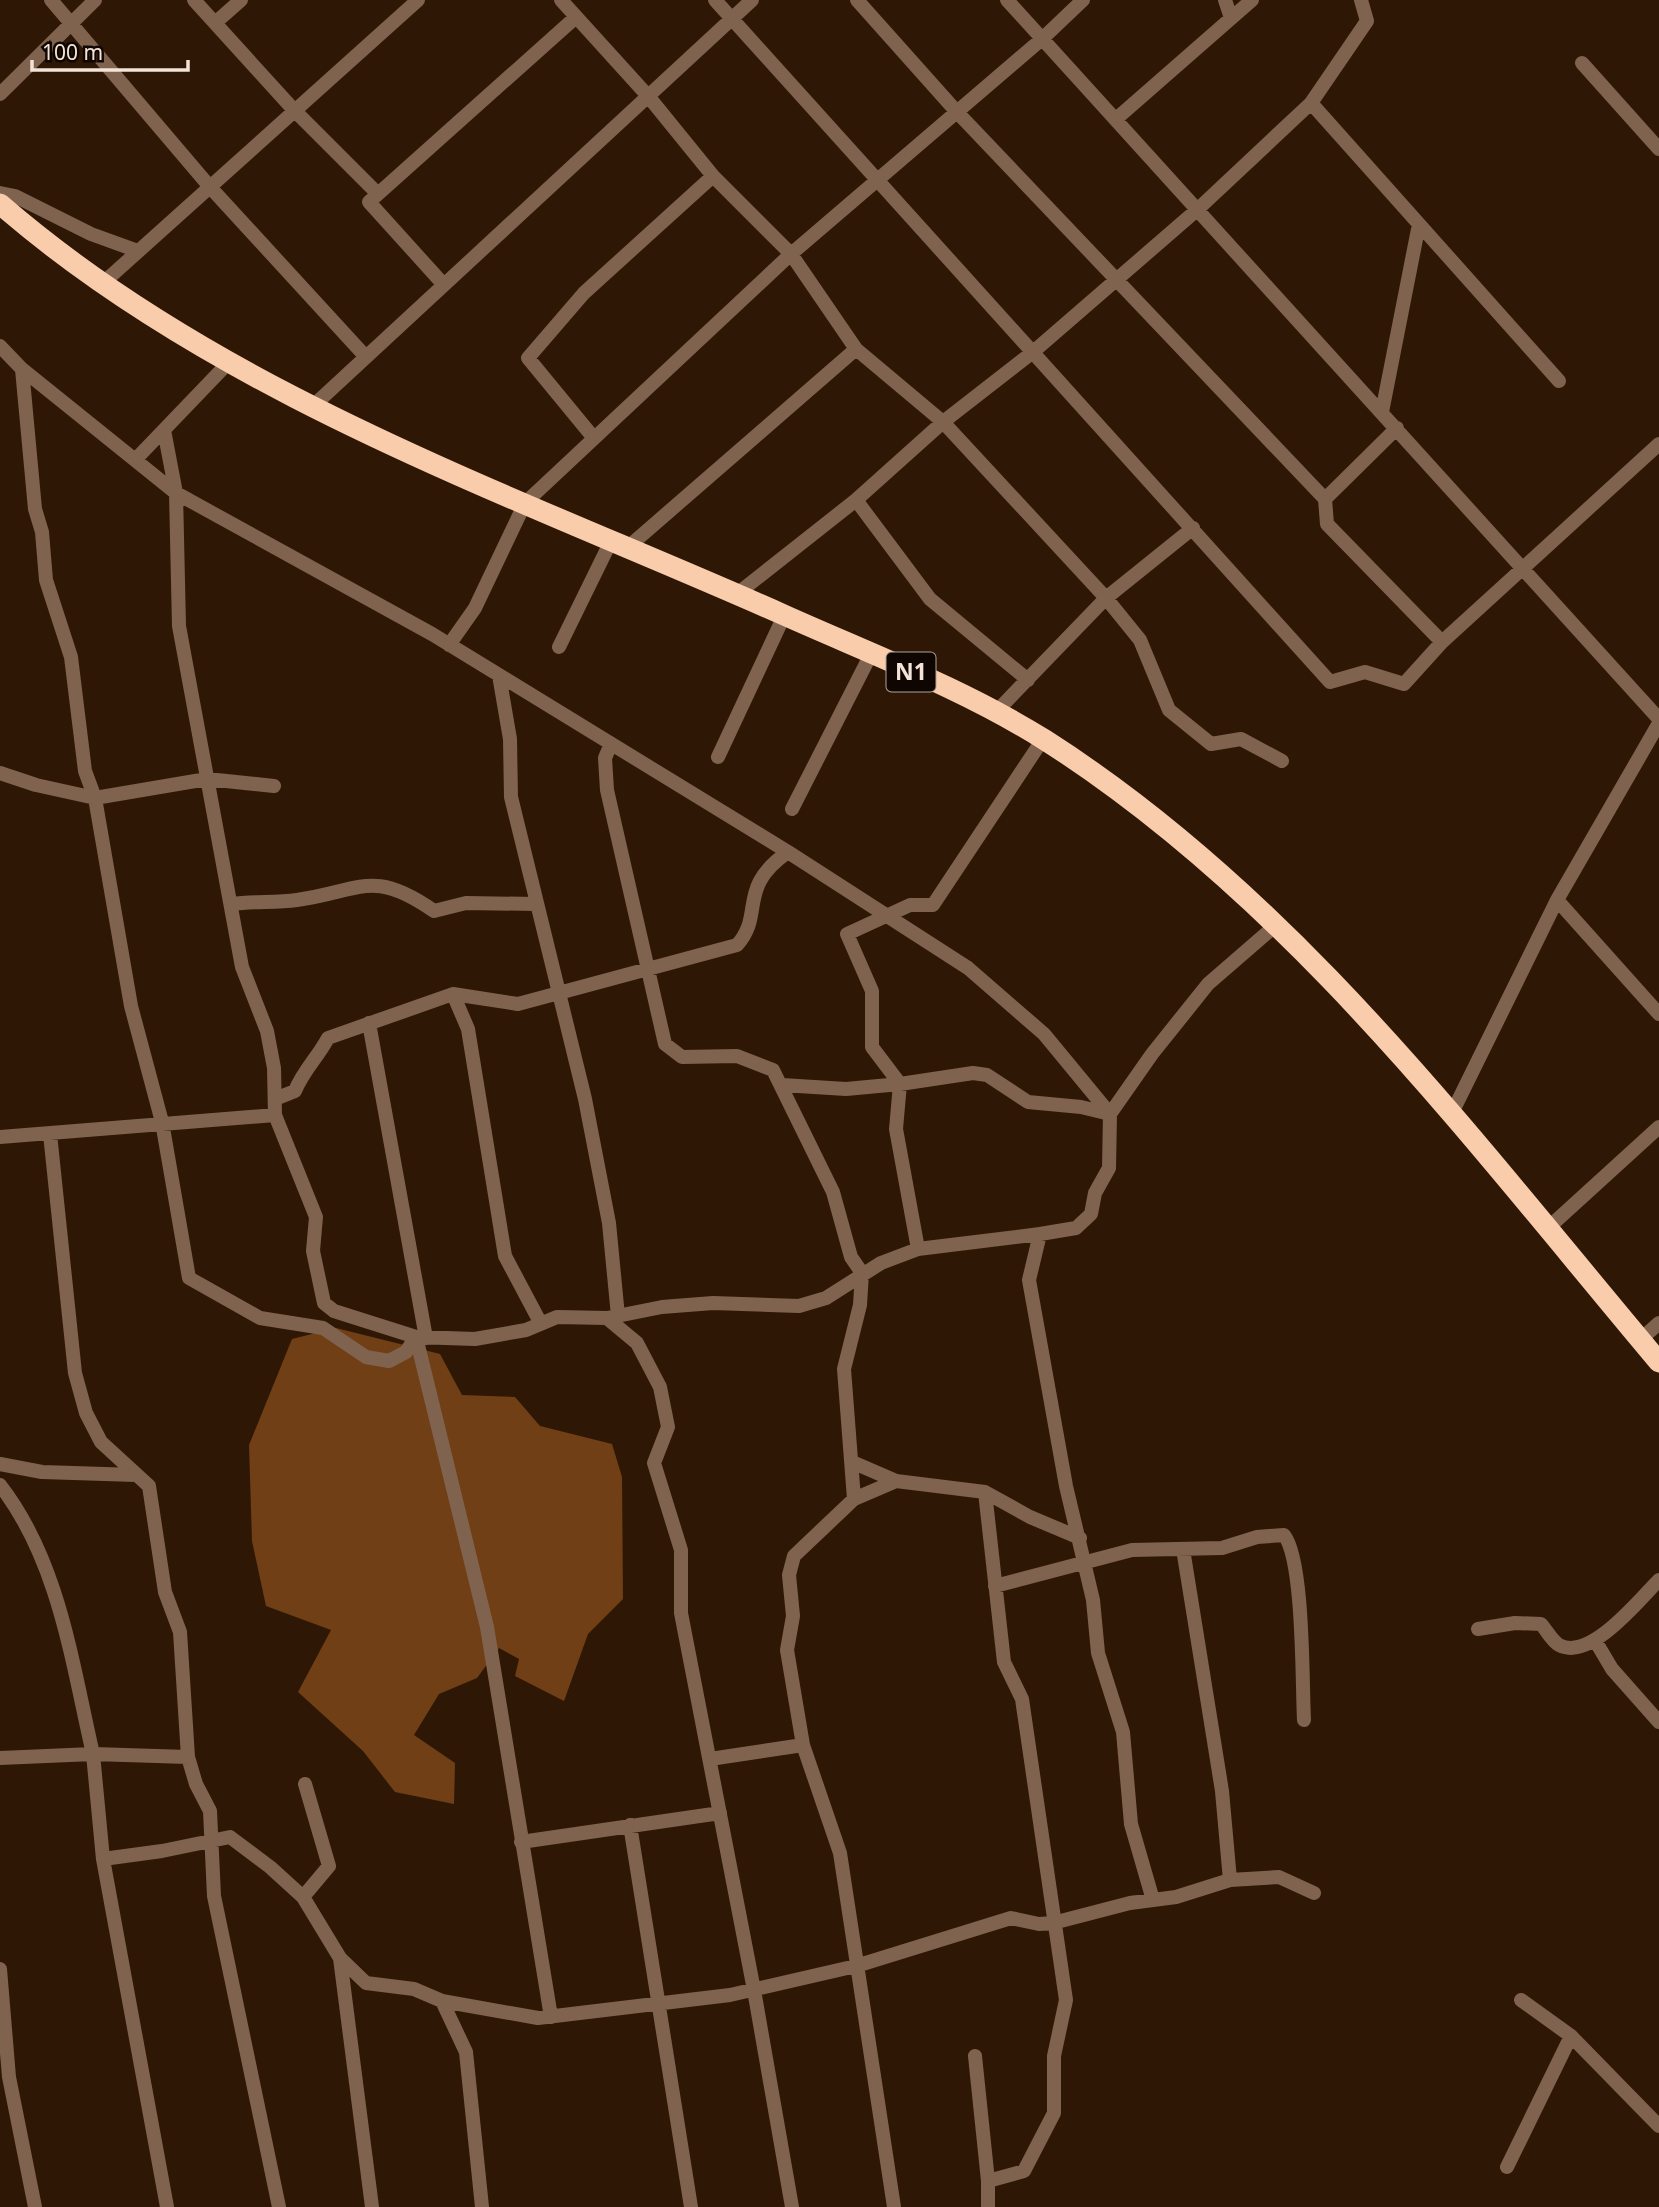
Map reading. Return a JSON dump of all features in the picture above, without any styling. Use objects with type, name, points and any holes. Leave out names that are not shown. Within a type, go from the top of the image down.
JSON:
[{"type":"highway","name":"N1","points":[[0,204],[33,233],[103,283],[230,361],[312,407],[619,545],[871,654],[1043,739],[1112,787],[1247,897],[1360,1010],[1452,1113],[1659,1362]]},
{"type":"street","points":[[51,0],[210,187],[366,357]]},
{"type":"street","points":[[0,94],[95,0]]},
{"type":"street","points":[[194,0],[293,109],[378,194]]},
{"type":"street","points":[[215,23],[241,0]]},
{"type":"street","points":[[103,283],[293,109],[418,0]]},
{"type":"street","points":[[561,0],[648,96],[713,176],[791,254],[856,349],[943,422],[1106,598],[1140,640],[1169,710],[1211,744],[1241,739],[1282,761]]},
{"type":"street","points":[[715,0],[1330,681],[1365,673],[1404,684],[1442,642],[1659,444]]},
{"type":"street","points":[[312,407],[752,0]]},
{"type":"street","points":[[857,0],[956,111],[1325,499],[1327,524],[1442,642]]},
{"type":"street","points":[[1007,0],[1397,428],[1659,721],[1557,900],[1452,1113]]},
{"type":"street","points":[[449,645],[475,608],[525,503],[791,254],[1042,39],[1083,0]]},
{"type":"street","points":[[1225,0],[1231,18]]},
{"type":"street","points":[[1116,120],[1252,0]]},
{"type":"street","points":[[737,594],[856,500],[943,422],[1033,352],[1198,209],[1311,103],[1367,21],[1361,0]]},
{"type":"street","points":[[444,285],[369,202],[576,17]]},
{"type":"street","points":[[1582,63],[1659,149]]},
{"type":"street","points":[[1311,103],[1559,382]]},
{"type":"street","points":[[593,437],[528,358],[584,293],[713,176]]},
{"type":"street","points":[[0,193],[15,196],[91,234],[138,251]]},
{"type":"street","points":[[1382,412],[1419,224]]},
{"type":"street","points":[[0,346],[22,369],[176,493],[449,645],[610,746],[788,852],[968,968],[1044,1034],[1110,1114]]},
{"type":"street","points":[[559,648],[619,545],[856,349]]},
{"type":"street","points":[[135,460],[230,361]]},
{"type":"street","points":[[22,369],[36,509],[42,532],[47,580],[71,657],[85,771],[94,798],[131,1006],[162,1122],[189,1278],[260,1318],[323,1328],[366,1357],[389,1361],[406,1352],[421,1338]]},
{"type":"street","points":[[1325,499],[1397,428]]},
{"type":"street","points":[[164,430],[176,493],[179,626],[242,967],[267,1031],[274,1068],[275,1115],[316,1217],[313,1251],[324,1303],[334,1311],[421,1338],[475,1339],[526,1330],[557,1317],[612,1317],[662,1307],[713,1303],[799,1306],[826,1298],[862,1273],[918,1249],[1076,1228],[1091,1214],[1095,1194],[1109,1168],[1110,1114],[1152,1054],[1208,984],[1276,925]]},
{"type":"street","points":[[856,500],[930,599],[1028,680]]},
{"type":"street","points":[[995,713],[1106,598],[1193,528]]},
{"type":"street","points":[[718,757],[784,616]]},
{"type":"street","points":[[792,808],[871,654]]},
{"type":"street","points":[[499,675],[510,739],[511,797],[556,992],[585,1099],[606,1210],[612,1317],[636,1343],[660,1388],[668,1427],[654,1463],[681,1550],[681,1613],[754,1990],[792,2207]]},
{"type":"street","points":[[918,1249],[896,1129],[900,1084],[872,1047],[872,991],[846,934],[910,905],[933,905],[1043,739]]},
{"type":"street","points":[[610,746],[605,758],[607,790],[664,1044],[682,1057],[737,1056],[773,1070],[833,1192],[851,1257],[862,1273],[860,1306],[844,1369],[853,1499]]},
{"type":"street","points":[[0,773],[36,785],[94,798],[207,779],[274,786]]},
{"type":"street","points":[[275,1099],[295,1091],[302,1074],[314,1063],[328,1038],[453,994],[518,1004],[737,946],[747,934],[756,885],[769,865],[788,852]]},
{"type":"street","points":[[232,904],[296,900],[362,884],[388,887],[415,898],[434,911],[467,902],[536,904]]},
{"type":"street","points":[[1557,900],[1659,1014]]},
{"type":"street","points":[[453,994],[468,1029],[505,1256],[540,1322]]},
{"type":"street","points":[[369,1023],[421,1338],[487,1627],[551,2017]]},
{"type":"street","points":[[782,1085],[846,1089],[973,1073],[986,1075],[1028,1102],[1081,1107],[1110,1114]]},
{"type":"street","points":[[0,1137],[275,1115]]},
{"type":"street","points":[[1547,1229],[1659,1127]]},
{"type":"street","points":[[50,1135],[75,1373],[86,1413],[101,1442],[149,1486],[165,1592],[180,1632],[188,1757],[196,1784],[210,1811],[214,1896],[279,2207]]},
{"type":"street","points":[[1040,1234],[1029,1280],[1066,1486],[1093,1600],[1098,1653],[1123,1732],[1131,1824],[1153,1900]]},
{"type":"street","points":[[1640,1340],[1659,1323]]},
{"type":"street","points":[[852,1462],[896,1481],[985,1492],[1030,1517],[1080,1538]]},
{"type":"street","points":[[0,1464],[41,1472],[136,1475]]},
{"type":"street","points":[[894,2207],[840,1853],[803,1745],[788,1650],[793,1616],[789,1575],[794,1556],[853,1499],[896,1481]]},
{"type":"street","points":[[0,1485],[10,1498],[53,1583],[93,1754],[103,1859],[167,2207]]},
{"type":"street","points":[[985,1492],[1004,1662],[1022,1699],[1066,2000],[1054,2056],[1054,2113],[1024,2171],[988,2181]]},
{"type":"street","points":[[995,1586],[1132,1550],[1222,1548],[1257,1536],[1284,1535],[1290,1542],[1297,1582],[1304,1720]]},
{"type":"street","points":[[1183,1549],[1222,1791],[1230,1880]]},
{"type":"street","points":[[1478,1629],[1515,1623],[1542,1625],[1558,1644],[1571,1649],[1596,1642],[1659,1580]]},
{"type":"street","points":[[1596,1642],[1612,1669],[1659,1722]]},
{"type":"street","points":[[710,1759],[803,1745]]},
{"type":"street","points":[[0,1758],[93,1754],[188,1757]]},
{"type":"street","points":[[303,1897],[329,1866],[304,1784]]},
{"type":"street","points":[[521,1842],[720,1813]]},
{"type":"street","points":[[630,1825],[691,2207]]},
{"type":"street","points":[[103,1859],[162,1851],[230,1837],[271,1867],[303,1897],[340,1958],[366,1983],[414,1989],[442,2001],[538,2018],[754,1990],[856,1966],[1011,1918],[1039,1924],[1053,1923],[1176,1897],[1230,1880],[1279,1877],[1314,1893]]},
{"type":"street","points":[[340,1958],[372,2207]]},
{"type":"street","points":[[0,1969],[9,2077],[35,2207]]},
{"type":"street","points":[[1521,2000],[1571,2036],[1659,2126]]},
{"type":"street","points":[[442,2001],[466,2052],[482,2207]]},
{"type":"street","points":[[1507,2167],[1571,2036]]},
{"type":"street","points":[[975,2056],[988,2181],[988,2207]]},
{"type":"shaded area","points":[[336,1328],[440,1354],[462,1395],[515,1397],[540,1426],[612,1444],[622,1477],[623,1599],[588,1634],[564,1701],[515,1676],[519,1659],[499,1648],[477,1678],[439,1694],[414,1735],[455,1763],[454,1804],[395,1792],[363,1751],[298,1692],[331,1630],[266,1606],[252,1541],[249,1445],[292,1339]]}]
